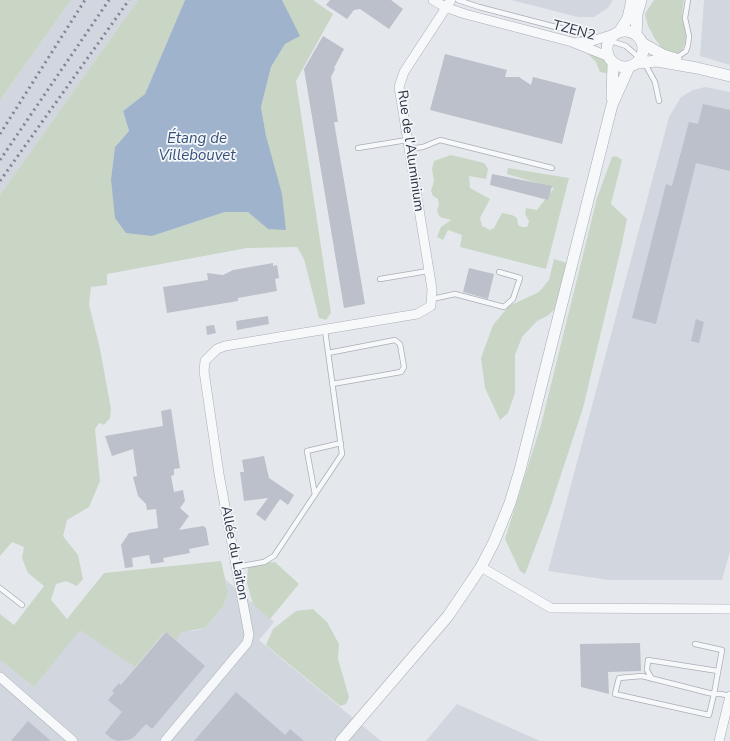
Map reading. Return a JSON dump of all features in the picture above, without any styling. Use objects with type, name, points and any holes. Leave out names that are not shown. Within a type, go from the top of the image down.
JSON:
[{"type":"street","points":[[433,0],[572,42],[624,68],[638,63],[657,62],[697,68],[730,76]]},
{"type":"street","points":[[341,741],[448,616],[481,567],[503,522],[520,470],[612,105],[610,60],[606,45],[611,36],[628,18],[632,0]]},
{"type":"street","points":[[612,105],[638,63],[643,50],[639,39],[637,14],[641,0]]},
{"type":"street","name":"Rue de l'Aluminium","points":[[431,303],[428,271],[399,87],[404,72],[448,4]]},
{"type":"street","points":[[572,42],[589,42],[631,32],[663,55],[697,68]]},
{"type":"street","points":[[324,329],[417,314],[431,303]]},
{"type":"street","name":"Allée du Laiton","points":[[165,741],[247,643],[249,635],[219,474],[204,371],[205,361],[210,355],[225,346],[324,329]]},
{"type":"street","points":[[481,567],[551,608],[730,609]]},
{"type":"street","points":[[0,677],[73,741]]},
{"type":"street","points":[[719,741],[730,696]]},
{"type":"lane","name":"TZEN2","points":[[458,0],[478,7],[611,36],[626,46],[638,63],[655,82],[659,101]]},
{"type":"lane","points":[[676,59],[686,51],[688,44],[689,36],[685,18],[688,0]]},
{"type":"lane","points":[[358,148],[407,140]]},
{"type":"lane","points":[[408,149],[423,147],[440,140],[552,168]]},
{"type":"lane","points":[[380,279],[428,271]]},
{"type":"lane","points":[[431,303],[455,294],[504,307],[513,299],[520,278],[500,272]]},
{"type":"lane","points":[[236,567],[264,562],[271,559],[342,454],[324,329]]},
{"type":"lane","points":[[328,352],[395,340],[400,344],[404,368],[401,372],[332,384]]},
{"type":"lane","points":[[315,495],[307,451],[341,443]]},
{"type":"lane","points":[[0,588],[22,605]]},
{"type":"lane","points":[[695,644],[722,650],[714,694],[709,714],[615,694],[619,678],[642,676],[714,694],[730,696]]},
{"type":"lane","points":[[652,679],[648,670],[648,660],[718,671]]},
{"type":"shaded area","points":[[71,0],[138,0],[0,195],[0,100]]},
{"type":"shaded area","points":[[511,0],[613,0],[608,8],[594,17],[578,17]]},
{"type":"shaded area","points":[[704,0],[730,0],[730,65],[700,56]]},
{"type":"shaded area","points":[[705,87],[730,92],[730,551],[722,580],[609,580],[548,571],[669,117],[681,97],[693,90]]},
{"type":"shaded area","points":[[226,580],[274,622],[259,640],[381,741],[0,741],[0,660],[34,687],[80,629],[135,667],[165,631],[193,631],[205,628],[224,605],[228,591]]},
{"type":"shaded area","points":[[457,704],[540,741],[426,741]]},
{"type":"green space","points":[[0,0],[71,0],[0,100]]},
{"type":"green space","points":[[138,0],[185,0],[145,94],[123,111],[129,131],[115,147],[111,179],[152,236],[225,212],[249,212],[268,229],[266,136],[261,107],[271,67],[285,44],[299,36],[282,0],[313,0],[333,14],[296,81],[331,313],[326,320],[319,318],[304,259],[297,247],[247,248],[107,274],[107,285],[91,287],[89,305],[100,349],[111,409],[110,418],[104,425],[99,423],[95,429],[100,481],[89,507],[67,520],[63,536],[78,555],[83,579],[77,586],[66,581],[56,584],[51,600],[67,619],[104,573],[221,561],[228,591],[224,605],[205,628],[181,632],[177,640],[165,631],[135,667],[80,630],[34,687],[0,660],[0,614],[14,625],[44,586],[28,573],[22,558],[24,547],[12,542],[0,556],[0,195]]},
{"type":"green space","points":[[654,0],[684,0],[682,13],[686,37],[682,50],[677,54],[662,48],[648,26],[645,14]]},
{"type":"green space","points":[[586,52],[602,58],[608,63],[610,74],[600,72],[596,62]]},
{"type":"green space","points":[[451,155],[484,163],[488,169],[486,179],[469,176],[470,188],[490,199],[480,218],[482,226],[490,230],[494,228],[502,213],[512,215],[517,218],[518,225],[527,227],[529,221],[525,214],[526,208],[537,210],[554,188],[507,174],[508,168],[569,178],[546,269],[460,247],[462,235],[448,230],[443,240],[437,237],[441,227],[451,220],[440,217],[437,211],[439,204],[438,199],[433,196],[431,191],[434,181],[432,169],[434,161]]},
{"type":"green space","points":[[616,156],[622,160],[611,204],[627,219],[621,248],[583,408],[549,511],[525,574],[520,571],[505,539],[541,425],[597,198],[612,157]]},
{"type":"green space","points":[[554,259],[567,263],[554,310],[547,316],[537,321],[522,337],[515,355],[515,393],[508,413],[500,420],[485,388],[481,358],[493,325],[509,306],[539,292],[549,280]]},
{"type":"green space","points":[[275,562],[299,584],[270,619],[253,604],[247,583],[248,564]]},
{"type":"green space","points":[[313,609],[327,622],[339,644],[338,659],[349,697],[346,704],[340,706],[266,645],[273,629],[296,611]]},
{"type":"water","name":"Étang de Villebouvet","points":[[185,0],[282,0],[300,36],[285,44],[271,67],[261,107],[266,136],[282,194],[286,230],[268,229],[248,212],[225,212],[152,236],[126,233],[115,218],[111,179],[115,147],[129,131],[123,111],[145,94]]},
{"type":"building","points":[[330,0],[391,0],[403,9],[389,29],[360,9],[354,10],[347,19],[326,5]]},
{"type":"building","points":[[323,36],[344,49],[331,77],[338,122],[334,122],[365,304],[344,308],[304,69]]},
{"type":"building","points":[[445,54],[507,70],[505,77],[519,77],[531,85],[533,77],[576,88],[562,144],[430,110]]},
{"type":"building","points":[[703,104],[730,110],[730,171],[696,163],[656,324],[632,318],[666,184],[672,186],[689,122],[698,124]]},
{"type":"building","points":[[492,174],[552,186],[548,200],[490,185]]},
{"type":"building","points":[[273,263],[273,266],[277,265],[279,278],[275,279],[277,291],[238,298],[238,301],[167,313],[163,287],[208,280],[207,273],[223,275],[233,270]]},
{"type":"building","points":[[469,268],[494,274],[488,299],[463,292]]},
{"type":"building","points":[[268,316],[269,324],[237,330],[236,321]]},
{"type":"building","points":[[696,319],[704,322],[699,343],[691,341]]},
{"type":"building","points":[[214,325],[216,333],[207,335],[206,326]]},
{"type":"building","points":[[171,409],[180,468],[174,469],[174,475],[171,476],[174,492],[183,490],[185,501],[180,508],[189,516],[179,530],[203,526],[206,528],[209,545],[189,549],[190,553],[163,558],[164,562],[151,564],[149,555],[132,558],[133,567],[125,568],[121,545],[129,533],[158,528],[156,509],[147,510],[146,504],[138,496],[133,477],[137,476],[133,449],[112,456],[105,436],[163,426],[161,411]]},
{"type":"building","points":[[264,456],[269,478],[294,495],[288,505],[280,499],[265,521],[256,514],[268,498],[244,501],[240,472],[244,472],[242,460]]},
{"type":"building","points":[[166,632],[205,666],[152,729],[146,724],[133,738],[118,741],[112,739],[105,733],[122,712],[108,700],[114,693],[112,691],[119,683],[121,685]]},
{"type":"building","points":[[640,643],[641,671],[608,672],[609,694],[581,687],[580,644]]},
{"type":"building","points":[[236,692],[285,735],[290,729],[304,741],[194,741]]},
{"type":"building","points":[[28,721],[51,741],[11,741]]},
{"type":"railway","points":[[0,134],[85,0]]},
{"type":"railway","points":[[0,160],[109,0]]},
{"type":"railway","points":[[0,181],[129,0]]}]
